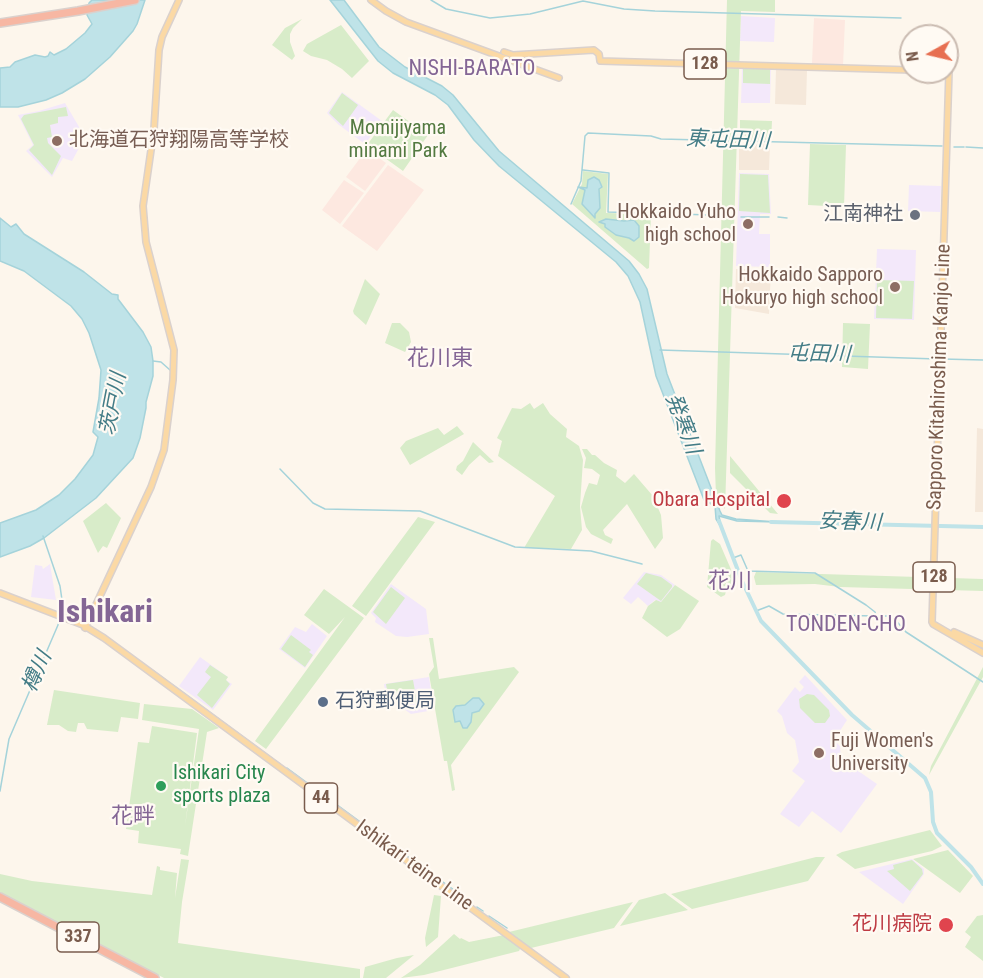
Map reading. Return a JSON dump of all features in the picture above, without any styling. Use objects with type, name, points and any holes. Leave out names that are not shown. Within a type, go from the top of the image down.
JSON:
[{"type":"highway","points":[[78,9],[120,0]]},
{"type":"highway","points":[[0,21],[135,0]]},
{"type":"highway","name":"337","points":[[0,898],[150,978]]},
{"type":"highway","name":"337","points":[[0,898],[155,978]]},
{"type":"main road","points":[[85,628],[152,485],[164,450],[173,380],[174,350],[146,242],[143,206],[155,120],[159,50],[162,37],[179,0]]},
{"type":"main road","points":[[371,0],[406,22],[559,78]]},
{"type":"main road","name":"128","points":[[504,52],[513,55],[594,50],[599,54],[600,61],[899,70]]},
{"type":"main road","name":"Sapporo Kitahiroshima Kanjo Line","points":[[937,526],[949,84]]},
{"type":"main road","name":"Sapporo Kitahiroshima Kanjo Line","points":[[949,84],[941,425],[932,622],[983,653]]},
{"type":"main road","name":"128","points":[[937,526],[935,622],[983,645]]},
{"type":"main road","name":"Ishikari teine Line","points":[[0,594],[59,616],[111,644],[566,978]]},
{"type":"shaded area","points":[[741,16],[775,18],[774,42],[740,41]]},
{"type":"shaded area","points":[[814,18],[845,20],[843,66],[812,63]]},
{"type":"shaded area","points":[[742,67],[771,68],[770,103],[741,103]]},
{"type":"shaded area","points":[[776,69],[807,70],[806,105],[775,104]]},
{"type":"shaded area","points":[[342,92],[382,121],[365,144],[327,113]]},
{"type":"shaded area","name":"北海道石狩翔陽高等学校","points":[[65,103],[85,137],[72,161],[63,158],[52,177],[26,151],[33,145],[18,115]]},
{"type":"shaded area","points":[[739,143],[770,144],[769,170],[739,170]]},
{"type":"shaded area","points":[[367,149],[386,163],[365,191],[346,177]]},
{"type":"shaded area","points":[[388,165],[424,190],[377,251],[342,226]]},
{"type":"shaded area","name":"Hokkaido Yuho high school","points":[[739,173],[769,174],[771,214],[760,214],[759,234],[770,234],[770,267],[736,266]]},
{"type":"shaded area","points":[[344,180],[364,193],[340,224],[322,210]]},
{"type":"shaded area","points":[[909,185],[941,186],[940,212],[908,211]]},
{"type":"shaded area","name":"Hokkaido Sapporo Hokuryo high school","points":[[877,249],[916,250],[914,320],[874,319]]},
{"type":"shaded area","points":[[736,269],[771,270],[769,314],[735,308]]},
{"type":"shaded area","points":[[977,428],[983,429],[983,512],[975,512]]},
{"type":"shaded area","points":[[50,564],[56,600],[31,597],[35,565],[42,566],[43,569]]},
{"type":"shaded area","points":[[644,572],[661,575],[675,585],[661,602],[655,600],[648,606],[638,597],[631,604],[623,598]]},
{"type":"shaded area","points":[[391,584],[426,609],[429,634],[396,636],[375,622],[376,618],[371,613]]},
{"type":"shaded area","points":[[312,624],[327,636],[305,668],[279,649],[295,627],[306,632]]},
{"type":"shaded area","points":[[200,657],[228,677],[226,680],[232,684],[213,710],[179,686]]},
{"type":"shaded area","name":"Fuji Women's University","points":[[805,675],[847,720],[834,740],[840,746],[841,759],[877,784],[841,833],[812,811],[799,827],[780,814],[805,781],[792,771],[799,762],[795,740],[787,733],[782,716],[777,711],[795,687],[800,692],[804,687],[799,682]]},
{"type":"shaded area","points":[[429,677],[434,710],[411,714],[386,696],[384,684]]},
{"type":"shaded area","points":[[912,859],[924,869],[924,874],[903,904],[859,872]]},
{"type":"green space","points":[[727,0],[775,0],[775,12],[741,11],[725,509],[716,497],[715,468]]},
{"type":"green space","points":[[302,19],[290,34],[295,56],[292,60],[272,45],[285,28]]},
{"type":"green space","points":[[341,25],[369,61],[352,78],[327,60],[311,56],[303,51],[307,44]]},
{"type":"green space","points":[[743,68],[770,69],[770,84],[743,83]]},
{"type":"green space","points":[[342,93],[358,105],[343,126],[329,113]]},
{"type":"green space","points":[[66,107],[68,116],[58,117],[58,123],[50,125],[52,137],[47,138],[48,143],[61,156],[52,175],[29,150],[34,145],[21,119],[24,115]]},
{"type":"green space","name":"Momijiyama minami Park","points":[[393,110],[428,135],[403,171],[367,145]]},
{"type":"green space","points":[[740,120],[772,121],[771,141],[740,140]]},
{"type":"green space","points":[[810,144],[846,145],[844,207],[808,205]]},
{"type":"green space","points":[[583,171],[608,174],[606,213],[651,214],[649,268],[647,269],[572,204],[582,184]]},
{"type":"green space","points":[[740,174],[768,175],[770,213],[739,211]]},
{"type":"green space","points":[[365,279],[380,294],[366,325],[353,311]]},
{"type":"green space","points":[[877,280],[914,281],[912,319],[876,318]]},
{"type":"green space","points":[[392,323],[400,323],[409,332],[411,342],[405,352],[385,343]]},
{"type":"green space","points":[[843,323],[870,324],[868,369],[842,367]]},
{"type":"green space","points":[[530,403],[534,409],[543,403],[550,414],[567,429],[566,437],[579,446],[583,460],[580,506],[582,530],[571,549],[524,548],[555,496],[498,456],[502,441],[497,438],[512,408],[521,409]]},
{"type":"green space","points":[[457,426],[464,434],[410,465],[400,448],[406,441],[438,428],[444,435]]},
{"type":"green space","points":[[473,442],[494,462],[489,463],[480,455],[462,475],[456,470],[457,466],[463,461]]},
{"type":"green space","points":[[582,449],[587,449],[592,455],[617,470],[616,476],[625,483],[634,474],[653,496],[661,515],[663,538],[655,549],[627,504],[603,530],[605,535],[613,539],[611,544],[591,534],[586,527],[581,507],[589,483],[597,485],[600,475],[592,469],[584,468],[586,458]]},
{"type":"green space","points":[[730,456],[778,514],[770,513],[730,473]]},
{"type":"green space","points":[[106,503],[121,518],[107,548],[103,546],[98,553],[83,521]]},
{"type":"green space","points":[[418,517],[435,522],[366,616],[352,606]]},
{"type":"green space","points":[[713,539],[720,544],[736,581],[731,586],[729,583],[726,584],[725,595],[721,597],[707,587]]},
{"type":"green space","points":[[756,572],[983,579],[983,591],[840,587],[815,584],[756,585],[754,577]]},
{"type":"green space","points":[[646,573],[661,577],[672,585],[661,601],[637,584]]},
{"type":"green space","points":[[675,585],[699,601],[680,629],[667,637],[642,618],[648,606],[656,600],[661,602]]},
{"type":"green space","points":[[391,587],[405,598],[386,624],[373,612]]},
{"type":"green space","points":[[324,589],[364,618],[266,749],[255,741],[345,617],[329,634],[304,615]]},
{"type":"green space","points":[[291,635],[311,650],[309,652],[313,655],[305,667],[281,649]]},
{"type":"green space","points":[[429,638],[433,638],[439,679],[514,667],[519,672],[451,765],[455,790],[452,791],[447,761],[444,761],[429,674],[434,667]]},
{"type":"green space","points":[[210,665],[228,677],[226,680],[230,684],[212,708],[197,695],[211,677],[205,672]]},
{"type":"green space","points":[[983,667],[983,677],[929,775],[931,766]]},
{"type":"green space","points":[[413,680],[417,702],[402,705],[388,696],[386,684]]},
{"type":"green space","points":[[54,690],[140,703],[138,719],[121,717],[118,732],[87,729],[84,723],[78,723],[76,732],[68,731],[59,725],[47,725]]},
{"type":"green space","points":[[807,694],[814,695],[829,710],[830,716],[825,723],[815,723],[800,708],[799,699]]},
{"type":"green space","name":"Ishikari City sports plaza","points":[[144,704],[192,709],[219,728],[207,732],[188,856],[180,854],[181,849],[138,843],[139,831],[126,829],[138,742],[149,743],[152,726],[197,733],[185,826],[199,729],[142,720]]},
{"type":"green space","points":[[930,830],[942,846],[932,851],[855,869],[836,855],[842,852]]},
{"type":"green space","points":[[948,850],[973,876],[960,893],[913,859]]},
{"type":"green space","points":[[816,857],[825,857],[808,881],[692,909],[671,894]]},
{"type":"green space","points":[[181,859],[189,860],[178,943],[360,969],[360,978],[164,978],[0,893],[0,874],[32,881],[152,895],[157,866],[160,870],[177,873],[175,898]]},
{"type":"green space","points":[[912,860],[922,869],[923,874],[910,891],[887,871],[894,869],[893,865]]},
{"type":"green space","points":[[665,893],[688,910],[620,926],[639,900]]},
{"type":"green space","points":[[434,895],[441,896],[438,937],[426,947],[425,938]]},
{"type":"green space","points":[[633,902],[614,928],[531,948],[509,932]]},
{"type":"green space","points":[[983,915],[983,961],[965,947],[971,937],[965,932],[977,916]]},
{"type":"green space","points":[[454,934],[469,942],[504,935],[521,947],[519,951],[424,975],[401,978],[420,965]]},
{"type":"green space","points":[[414,955],[386,978],[363,978],[365,967]]},
{"type":"water","points":[[92,0],[145,0],[133,31],[110,57],[85,79],[46,100],[18,107],[0,107],[0,68],[10,67],[15,62],[35,55],[45,57],[50,52],[54,55],[66,49],[92,24],[87,15],[89,3]]},
{"type":"water","points":[[330,0],[344,0],[379,47],[405,67],[442,86],[453,95],[499,151],[629,261],[647,289],[667,374],[722,515],[736,519],[777,522],[737,521],[719,516],[721,527],[716,519],[715,506],[704,500],[656,376],[640,302],[628,276],[616,262],[499,166],[474,140],[448,105],[435,95],[393,73],[378,61]]},
{"type":"water","points":[[594,177],[599,180],[602,187],[599,189],[600,208],[595,218],[582,204],[585,190],[578,187],[587,188],[588,180]]},
{"type":"water","name":"茨戸川","points":[[0,218],[11,227],[16,224],[24,234],[84,272],[112,294],[118,295],[118,299],[143,332],[151,347],[153,376],[140,438],[133,458],[96,498],[44,538],[0,557],[0,523],[36,510],[59,495],[75,479],[93,455],[98,437],[93,432],[101,370],[89,333],[82,319],[71,306],[24,271],[0,261]]},
{"type":"water","points":[[606,219],[634,220],[639,226],[639,237],[634,241],[616,235],[605,227],[605,224],[599,222]]},
{"type":"water","points":[[473,698],[479,698],[484,704],[479,711],[472,713],[471,722],[467,728],[463,728],[460,721],[455,722],[453,710],[456,706],[465,705]]},
{"type":"waterway","points":[[431,0],[446,9],[490,18],[530,14],[583,1],[624,9],[655,11],[901,18]]},
{"type":"waterway","name":"東屯田川","points":[[571,204],[581,181],[585,136],[588,133],[651,136],[661,139],[942,146]]},
{"type":"waterway","name":"東屯田川","points":[[954,147],[964,147]]},
{"type":"waterway","name":"東屯田川","points":[[966,147],[983,148]]},
{"type":"waterway","points":[[583,170],[609,173],[608,212],[649,213]]},
{"type":"waterway","points":[[654,213],[735,216]]},
{"type":"waterway","points":[[741,217],[769,217]]},
{"type":"waterway","points":[[778,217],[787,218]]},
{"type":"waterway","name":"屯田川","points":[[660,350],[937,359]]},
{"type":"waterway","name":"屯田川","points":[[942,359],[983,360]]},
{"type":"waterway","points":[[153,361],[161,362],[170,370]]},
{"type":"waterway","points":[[280,469],[313,503],[325,509],[420,511],[515,547],[591,551],[642,564]]},
{"type":"waterway","name":"発寒川","points":[[719,521],[742,581],[761,621],[852,715],[925,778],[931,792],[933,822],[937,833],[971,867],[983,884]]},
{"type":"waterway","name":"安春川","points":[[771,522],[983,527]]},
{"type":"waterway","name":"樽川","points":[[0,791],[9,739],[58,625],[62,600],[60,586],[43,536]]},
{"type":"waterway","points":[[733,558],[741,555],[748,571],[815,573],[866,605],[875,612],[876,616],[892,616],[906,632],[983,682]]},
{"type":"waterway","points":[[756,611],[769,606],[783,614],[875,616]]},
{"type":"waterway","points":[[151,669],[280,764]]},
{"type":"waterway","points":[[287,768],[389,843]]},
{"type":"waterway","points":[[393,846],[468,900]]},
{"type":"waterway","points":[[477,907],[483,911]]},
{"type":"waterway","points":[[489,916],[507,928]]},
{"type":"place","name":"北海道石狩翔陽高等学校","points":[[57,141]]},
{"type":"place","name":"江南神社","points":[[915,215]]},
{"type":"place","name":"Hokkaido Yuho high school","points":[[748,224]]},
{"type":"place","name":"Hokkaido Sapporo Hokuryo high school","points":[[895,287]]},
{"type":"place","name":"Obara Hospital","points":[[784,501]]},
{"type":"place","name":"石狩郵便局","points":[[323,702]]},
{"type":"place","name":"Fuji Women's University","points":[[819,753]]},
{"type":"place","name":"Ishikari City sports plaza","points":[[161,786]]},
{"type":"place","name":"花川病院","points":[[946,925]]},
{"type":"district","name":"NISHI-BARATO","points":[[472,69]]},
{"type":"district","name":"花川東","points":[[440,359]]},
{"type":"district","name":"花川","points":[[730,582]]},
{"type":"district","name":"Ishikari","points":[[105,614]]},
{"type":"district","name":"TONDEN-CHO","points":[[846,625]]},
{"type":"district","name":"花畔","points":[[133,817]]}]
